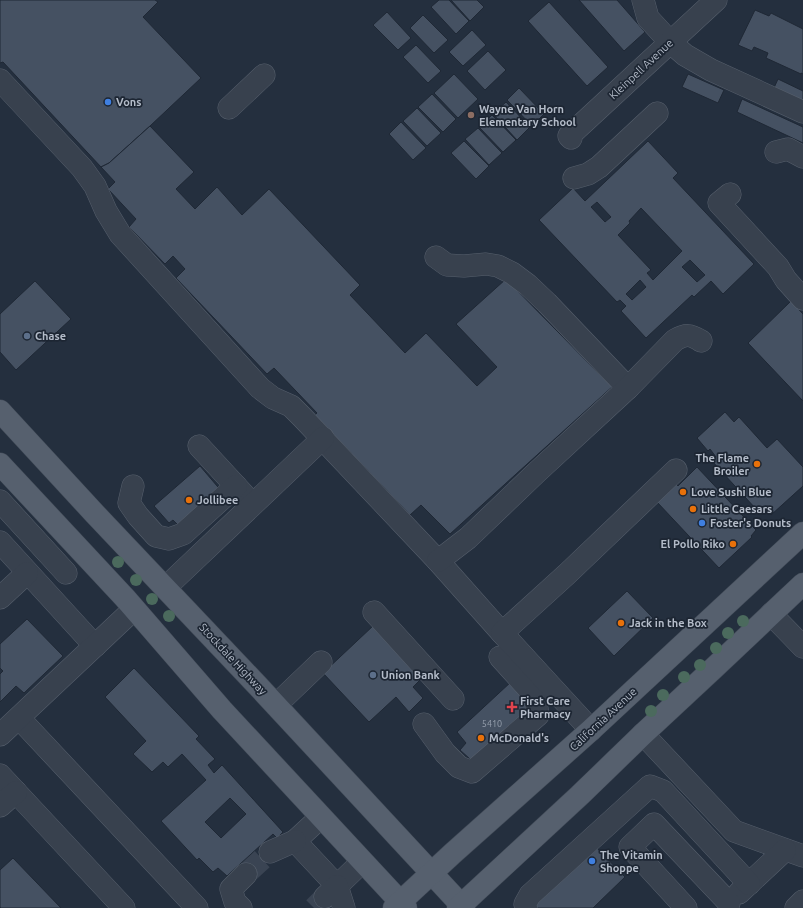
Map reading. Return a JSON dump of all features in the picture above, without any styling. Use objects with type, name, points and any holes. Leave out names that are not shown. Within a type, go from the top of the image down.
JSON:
[{"type":"main road","name":"Stockdale Highway","points":[[0,411],[276,705],[461,907]]},
{"type":"main road","points":[[0,464],[134,609],[222,710],[362,862],[400,906]]},
{"type":"main road","name":"California Avenue","points":[[400,906],[432,874],[591,730],[803,533]]},
{"type":"main road","points":[[461,907],[803,584]]},
{"type":"street","points":[[643,0],[648,18],[670,42],[685,55],[711,70],[803,112]]},
{"type":"street","name":"Kleinpell Avenue","points":[[571,138],[569,136],[716,0]]},
{"type":"street","points":[[229,108],[264,75]]},
{"type":"street","points":[[0,80],[82,168],[95,186],[106,211],[120,234],[147,264],[260,388],[273,398],[291,406],[323,438],[438,561],[591,730]]},
{"type":"street","points":[[574,178],[588,174],[599,166],[657,113]]},
{"type":"street","points":[[776,152],[788,149],[803,157]]},
{"type":"street","points":[[730,194],[719,203],[778,268],[786,280],[803,299]]},
{"type":"street","points":[[436,257],[447,265],[464,266],[486,264],[498,266],[512,273],[547,302],[628,388]]},
{"type":"street","points":[[438,561],[468,538],[536,472],[628,388],[675,340],[684,335],[693,336],[701,341]]},
{"type":"street","points":[[165,588],[323,438]]},
{"type":"street","points":[[199,446],[253,505]]},
{"type":"street","points":[[502,633],[567,574],[676,470]]},
{"type":"street","points":[[133,486],[129,503],[138,516],[156,536],[169,539],[183,534],[236,486]]},
{"type":"street","points":[[0,501],[66,573]]},
{"type":"street","points":[[0,542],[95,646]]},
{"type":"street","points":[[27,573],[57,582],[85,556]]},
{"type":"street","points":[[0,598],[27,573]]},
{"type":"street","points":[[0,736],[134,609]]},
{"type":"street","points":[[374,612],[453,699]]},
{"type":"street","points":[[771,614],[803,647]]},
{"type":"street","points":[[422,726],[459,767],[472,772],[538,715],[535,696],[500,657]]},
{"type":"street","points":[[276,705],[321,662]]},
{"type":"street","points":[[19,718],[197,908]]},
{"type":"street","points":[[643,734],[734,831],[794,853]]},
{"type":"street","points":[[0,775],[8,799],[124,908]]},
{"type":"street","points":[[526,908],[525,904],[530,895],[650,786],[664,791],[749,884]]},
{"type":"street","points":[[270,852],[295,841],[321,817]]},
{"type":"street","points":[[686,908],[630,847],[654,824],[726,906],[749,884],[794,853]]},
{"type":"street","points":[[295,841],[333,897],[344,908]]},
{"type":"street","points":[[333,897],[362,862]]},
{"type":"street","points":[[796,908],[803,901]]},
{"type":"building","name":"Vons","points":[[0,0],[155,0],[158,2],[143,17],[201,78],[109,163],[101,167],[3,62],[0,63]]},
{"type":"building","points":[[439,0],[449,0],[469,21],[456,34],[431,7]]},
{"type":"building","points":[[451,0],[477,0],[484,7],[470,21]]},
{"type":"building","points":[[579,0],[617,0],[645,32],[624,51]]},
{"type":"building","points":[[549,2],[608,67],[587,86],[528,21]]},
{"type":"building","points":[[755,10],[769,16],[771,13],[803,29],[803,74],[766,58],[768,53],[754,47],[752,51],[738,45]]},
{"type":"building","points":[[387,12],[411,38],[398,50],[373,25]]},
{"type":"building","points":[[423,15],[448,40],[434,53],[410,28]]},
{"type":"building","points":[[472,30],[486,45],[463,66],[449,52]]},
{"type":"building","points":[[416,45],[441,71],[428,83],[403,57]]},
{"type":"building","points":[[488,51],[506,70],[485,90],[467,71]]},
{"type":"building","points":[[454,74],[478,99],[458,118],[434,93]]},
{"type":"building","points":[[688,74],[724,90],[718,103],[682,87]]},
{"type":"building","points":[[778,79],[803,91],[803,104],[773,90]]},
{"type":"building","points":[[519,88],[544,114],[532,126],[507,100]]},
{"type":"building","points":[[432,94],[456,119],[443,132],[418,107]]},
{"type":"building","points":[[742,99],[803,127],[803,143],[737,112]]},
{"type":"building","points":[[506,102],[530,127],[517,140],[493,114]]},
{"type":"building","points":[[417,108],[441,133],[427,146],[403,121]]},
{"type":"building","points":[[492,115],[516,140],[503,152],[479,127]]},
{"type":"building","points":[[401,122],[426,148],[413,160],[389,134]]},
{"type":"building","points":[[150,126],[194,172],[176,189],[195,209],[217,187],[242,215],[269,189],[360,285],[350,295],[405,353],[426,333],[477,386],[497,367],[456,324],[506,279],[612,387],[450,534],[421,505],[410,515],[315,415],[317,413],[274,368],[267,374],[176,278],[185,269],[173,256],[165,264],[129,227],[136,219],[108,189],[115,182],[101,167],[109,163]]},
{"type":"building","points":[[478,128],[502,153],[489,165],[465,139]]},
{"type":"building","points":[[464,141],[489,166],[476,179],[451,153]]},
{"type":"building","points":[[648,141],[678,173],[673,178],[754,264],[723,294],[711,281],[694,297],[692,295],[646,338],[621,311],[626,306],[620,300],[617,302],[539,220],[573,188],[585,201]],"holes":[[[597,202],[611,217],[605,222],[591,207]],[[641,208],[682,251],[653,280],[647,273],[651,270],[618,235],[630,223],[629,221]],[[690,260],[705,275],[697,282],[682,267]],[[640,280],[646,287],[632,300],[626,294]]]},
{"type":"building","name":"Chase","points":[[35,281],[71,319],[16,370],[0,352],[0,314]]},
{"type":"building","points":[[791,301],[803,314],[803,401],[748,343]]},
{"type":"building","name":"The Flame Broiler","points":[[725,412],[734,422],[739,417],[767,448],[777,439],[803,467],[803,486],[771,515],[766,509],[763,511],[758,506],[756,509],[712,461],[716,457],[710,449],[708,451],[697,438]]},
{"type":"building","name":"Jollibee","points":[[200,466],[223,493],[182,529],[173,520],[169,523],[154,506]]},
{"type":"building","points":[[697,467],[756,530],[751,536],[752,537],[719,568],[657,502],[676,484],[678,486]]},
{"type":"building","name":"Jack in the Box","points":[[627,591],[653,618],[614,656],[588,628]]},
{"type":"building","points":[[27,619],[63,656],[24,693],[16,686],[0,702],[0,674],[3,671],[0,668],[0,644]]},
{"type":"building","name":"Union Bank","points":[[374,625],[423,677],[413,687],[423,698],[409,712],[396,697],[369,722],[323,673]]},
{"type":"building","points":[[134,668],[199,736],[196,739],[215,759],[208,765],[214,773],[222,765],[283,832],[277,838],[273,834],[227,876],[218,868],[213,872],[199,858],[197,860],[161,821],[206,780],[182,754],[168,767],[163,762],[152,772],[133,754],[146,741],[105,697]],"holes":[[[230,798],[246,814],[221,838],[205,822]]]},
{"type":"building","points":[[512,681],[529,700],[528,717],[481,760],[470,759],[460,750],[466,743],[457,732]]},
{"type":"building","name":"The Vitamin Shoppe","points":[[593,844],[625,877],[593,908],[534,908],[530,904]]},
{"type":"building","points":[[13,858],[61,908],[0,907],[0,870]]},
{"type":"tunnel","points":[[246,874],[270,852]]},
{"type":"tunnel","points":[[314,908],[325,897]]},
{"type":"place","name":"Vons","points":[[108,102]]},
{"type":"place","name":"Wayne Van Horn Elementary School","points":[[471,115]]},
{"type":"place","name":"Chase","points":[[27,336]]},
{"type":"place","name":"The Flame Broiler","points":[[757,464]]},
{"type":"place","name":"Love Sushi Blue","points":[[683,492]]},
{"type":"place","name":"Jollibee","points":[[189,500]]},
{"type":"place","name":"Little Caesars","points":[[693,509]]},
{"type":"place","name":"Foster's Donuts","points":[[702,523]]},
{"type":"place","name":"El Pollo Riko","points":[[733,544]]},
{"type":"place","name":"Jack in the Box","points":[[621,623]]},
{"type":"place","name":"Union Bank","points":[[373,675]]},
{"type":"place","name":"First Care Pharmacy","points":[[512,707]]},
{"type":"place","name":"McDonald's","points":[[481,738]]},
{"type":"place","name":"The Vitamin Shoppe","points":[[592,861]]}]
